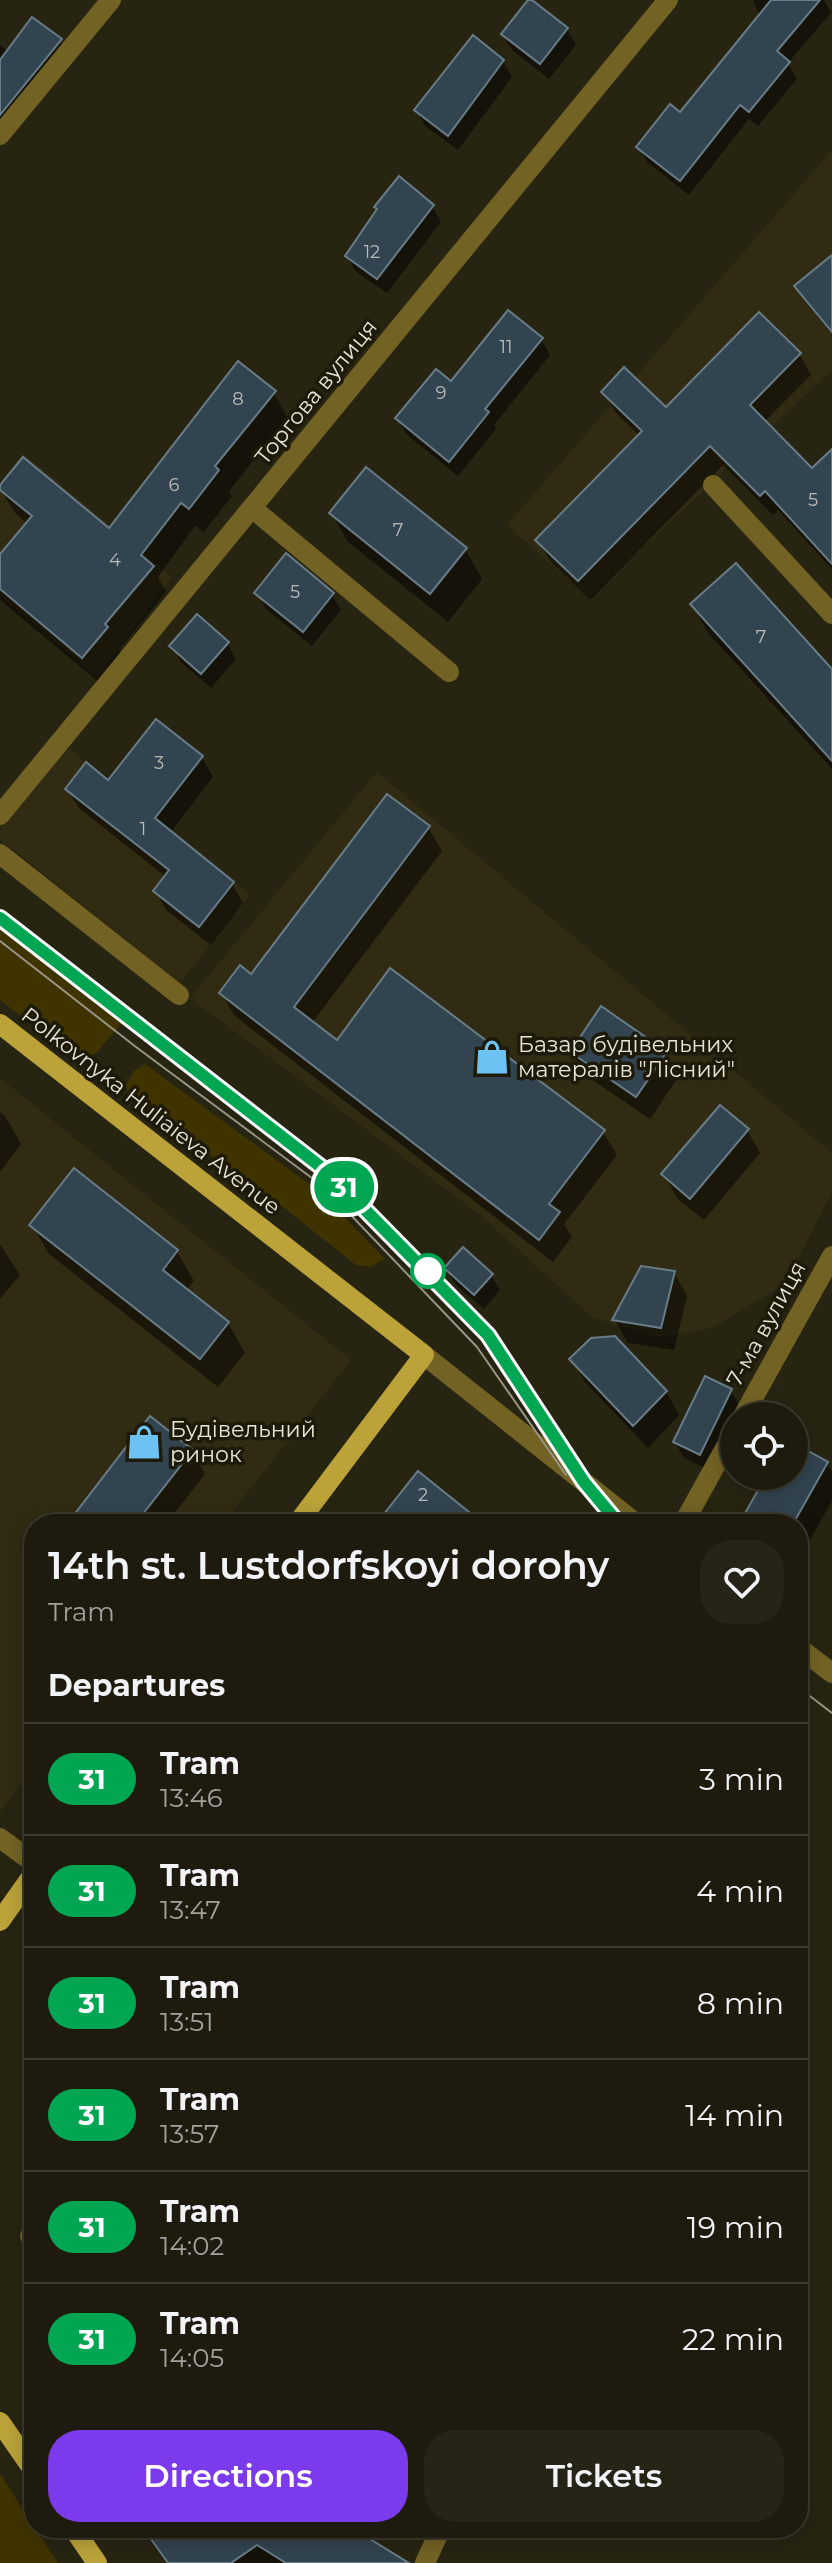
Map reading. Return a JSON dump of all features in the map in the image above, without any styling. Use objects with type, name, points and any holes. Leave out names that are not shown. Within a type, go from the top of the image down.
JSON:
[{"type":"main road","name":"Polkovnyka Huliaieva Avenue","points":[[0,1024],[424,1355]]},
{"type":"main road","points":[[305,1514],[424,1355]]},
{"type":"main road","points":[[0,1921],[24,1887]]},
{"type":"main road","points":[[0,2422],[24,2457]]},
{"type":"main road","points":[[80,2538],[97,2563]]},
{"type":"street","points":[[0,135],[111,0]]},
{"type":"street","name":"Торгова вулиця","points":[[0,815],[668,0]]},
{"type":"street","points":[[713,485],[832,614]]},
{"type":"street","points":[[252,508],[449,672]]},
{"type":"street","points":[[0,854],[179,995]]},
{"type":"street","name":"7-ма вулиця","points":[[751,1402],[832,1256]]},
{"type":"street","points":[[424,1355],[624,1514]]},
{"type":"street","points":[[689,1514],[720,1457]]},
{"type":"street","points":[[808,1655],[832,1673]]},
{"type":"street","points":[[0,1838],[24,1856]]},
{"type":"street","points":[[425,2563],[436,2538]]},
{"type":"shaded area","points":[[832,150],[832,370],[589,598],[507,525]]},
{"type":"shaded area","points":[[23,453],[172,577],[98,678],[0,595],[0,483]]},
{"type":"shaded area","points":[[68,748],[250,895],[180,983],[0,839],[0,827]]},
{"type":"shaded area","name":"Базар будівельних матералів \"Лісний\"","points":[[377,772],[832,1153],[832,1192],[785,1284],[712,1328],[655,1338],[592,1317],[479,1214],[190,998]]},
{"type":"shaded area","points":[[0,911],[131,1013],[95,1054],[79,1060],[0,1000]]},
{"type":"shaded area","points":[[145,1064],[320,1192],[385,1259],[370,1267],[356,1265],[283,1207],[129,1098],[126,1085],[134,1071]]},
{"type":"shaded area","name":"Будівельний ринок","points":[[0,1078],[351,1360],[231,1514],[24,1514],[24,1781],[0,1812]]},
{"type":"shaded area","points":[[0,2474],[24,2511],[24,2538],[42,2538],[58,2563],[0,2563]]},
{"type":"building","points":[[528,0],[568,28],[540,64],[501,34]]},
{"type":"building","points":[[771,0],[820,0],[777,51],[790,62],[749,112],[740,105],[680,181],[636,147],[670,104],[680,112]]},
{"type":"building","points":[[32,17],[62,39],[0,115],[0,60]]},
{"type":"building","points":[[473,35],[504,60],[448,136],[414,110]]},
{"type":"building","points":[[399,176],[434,205],[377,279],[345,256],[377,209],[374,207]]},
{"type":"building","points":[[832,255],[832,332],[794,286]]},
{"type":"building","points":[[508,310],[543,338],[485,409],[489,412],[449,462],[395,418],[436,369],[451,381]]},
{"type":"building","points":[[759,312],[801,353],[750,405],[812,468],[832,449],[832,564],[765,491],[760,496],[710,446],[578,581],[535,540],[642,431],[601,392],[624,367],[666,407]]},
{"type":"building","points":[[238,361],[276,391],[215,466],[219,470],[189,509],[181,503],[141,555],[154,566],[105,624],[108,627],[82,658],[0,589],[0,554],[32,516],[0,490],[0,485],[23,457],[109,528]]},
{"type":"building","points":[[366,467],[467,548],[430,594],[329,513]]},
{"type":"building","points":[[286,553],[334,593],[303,632],[254,593]]},
{"type":"building","points":[[736,563],[832,669],[832,761],[690,604]]},
{"type":"building","points":[[197,614],[229,642],[201,674],[169,646]]},
{"type":"building","points":[[156,719],[203,756],[155,818],[234,882],[199,927],[153,891],[169,870],[65,789],[86,762],[108,780]]},
{"type":"building","points":[[387,794],[430,826],[294,1007],[337,1040],[390,968],[605,1130],[549,1204],[560,1212],[539,1240],[219,993],[240,965],[251,974]]},
{"type":"building","points":[[601,1006],[667,1052],[636,1097],[570,1052]]},
{"type":"building","points":[[720,1105],[749,1129],[690,1199],[661,1174]]},
{"type":"building","points":[[74,1168],[178,1250],[163,1270],[229,1322],[200,1359],[29,1225]]},
{"type":"building","points":[[463,1247],[493,1274],[474,1295],[444,1268]]},
{"type":"building","points":[[641,1266],[675,1271],[661,1328],[612,1320]]},
{"type":"building","points":[[615,1336],[667,1391],[633,1426],[569,1359],[591,1338]]},
{"type":"building","points":[[705,1376],[732,1389],[726,1402],[720,1402],[720,1414],[700,1455],[673,1442]]},
{"type":"building","points":[[150,1416],[193,1450],[143,1514],[75,1514]]},
{"type":"building","points":[[808,1451],[828,1462],[799,1514],[745,1514],[758,1490],[808,1490]]},
{"type":"building","points":[[418,1471],[472,1514],[384,1514]]},
{"type":"building","points":[[150,2538],[368,2538],[409,2563],[286,2563],[257,2545],[231,2563],[168,2563]]},
{"type":"tram line","points":[[0,918],[330,1174],[488,1335],[584,1482],[611,1514]]},
{"type":"tram line","name":"31","points":[[0,918],[330,1174],[488,1335],[584,1482],[611,1514]]},
{"type":"tram line","points":[[0,941],[324,1187],[477,1347],[566,1475]]},
{"type":"tram line","points":[[808,1695],[832,1713]]},
{"type":"place","name":"Базар будівельних матералів \"Лісний\"","points":[[492,1057]]},
{"type":"place","name":"Будівельний ринок","points":[[144,1442]]}]
